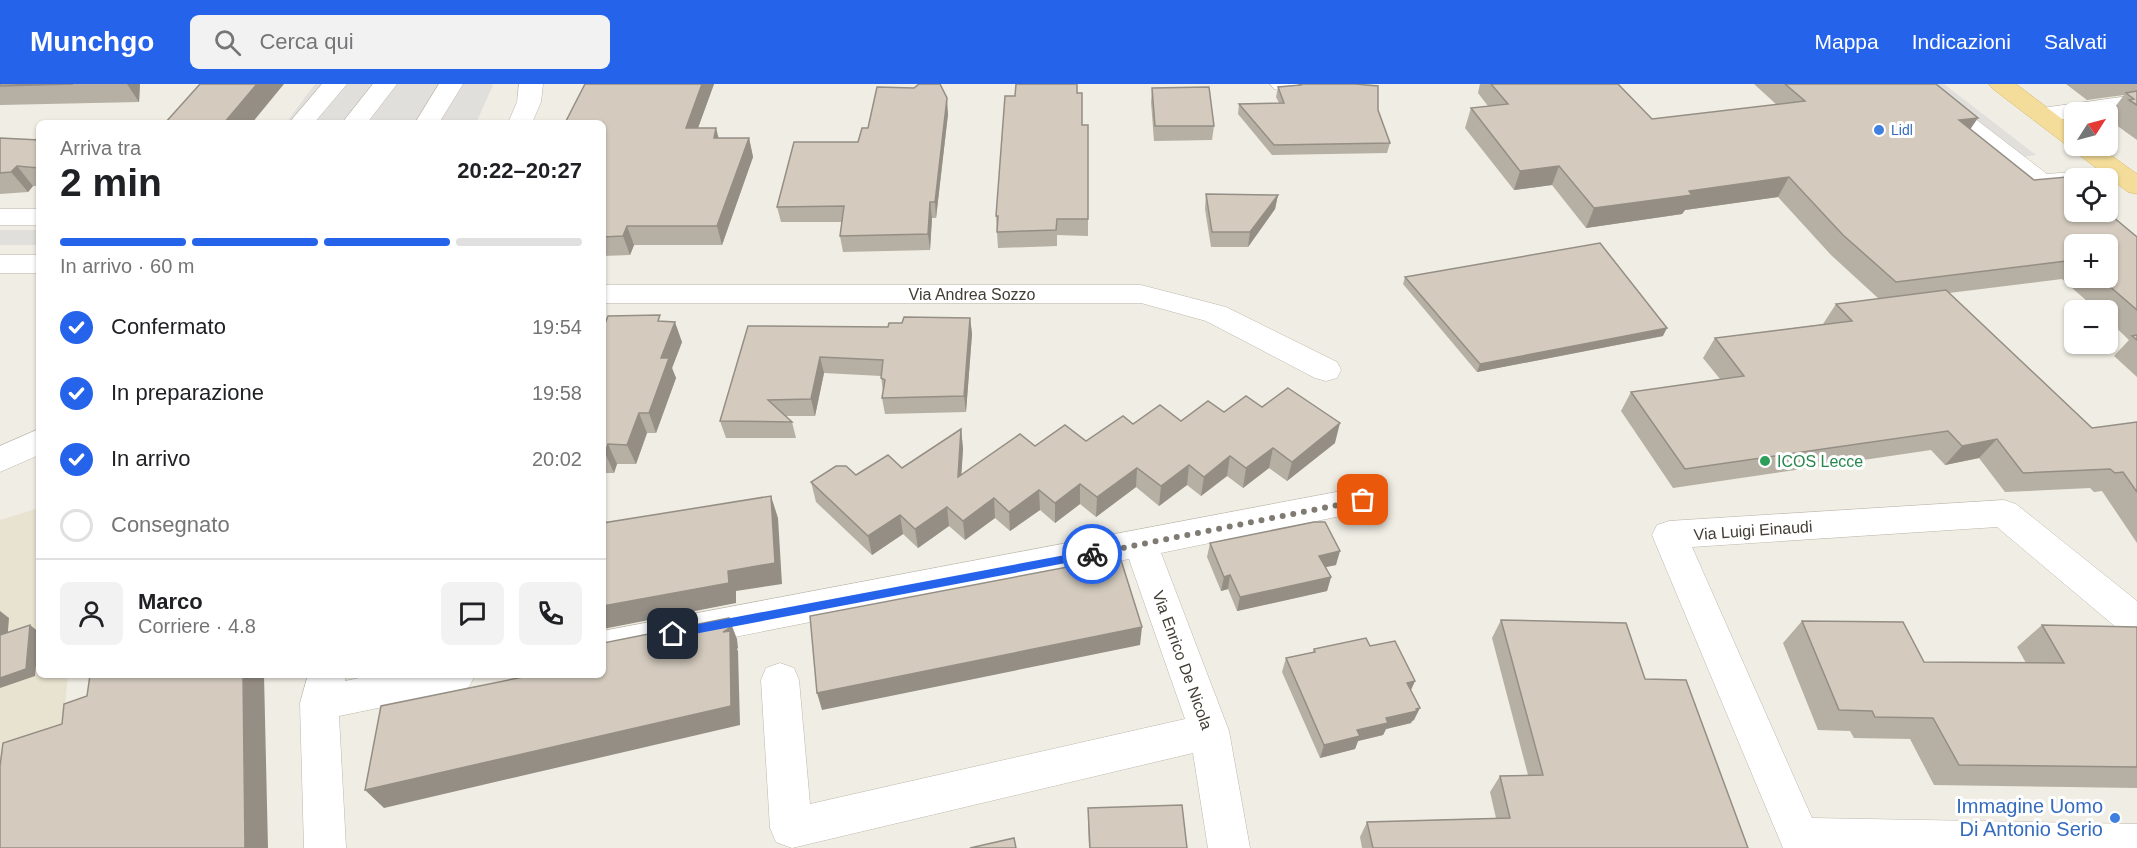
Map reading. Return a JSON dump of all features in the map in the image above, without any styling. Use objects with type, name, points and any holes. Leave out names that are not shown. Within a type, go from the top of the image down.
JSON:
[{"type":"main road","points":[[2001,84],[2064,132]]},
{"type":"main road","points":[[2096,156],[2130,181]]},
{"type":"street","points":[[304,120],[335,84]]},
{"type":"street","points":[[356,120],[385,84]]},
{"type":"street","points":[[429,120],[451,84]]},
{"type":"street","points":[[1282,84],[1292,84]]},
{"type":"street","points":[[1915,84],[2042,182],[2064,180]]},
{"type":"street","points":[[2042,115],[2137,102]]},
{"type":"street","points":[[0,217],[36,217]]},
{"type":"street","points":[[0,264],[36,264]]},
{"type":"street","name":"Via Andrea Sozzo","points":[[606,294],[1141,294],[1216,314],[1326,370]]},
{"type":"street","points":[[0,460],[36,442]]},
{"type":"street","points":[[606,646],[1141,545],[1363,500]]},
{"type":"street","name":"Via Luigi Einaudi","points":[[1802,843],[1669,535],[2004,513],[2137,623]]},
{"type":"street","name":"Via Enrico De Nicola","points":[[1141,545],[1209,731],[1228,848]]},
{"type":"street","points":[[325,848],[323,689],[428,678]]},
{"type":"street","points":[[780,680],[791,828],[1209,731]]},
{"type":"street","points":[[1802,843],[2137,845]]},
{"type":"shaded area","points":[[315,84],[493,85],[477,120],[288,120]]},
{"type":"shaded area","points":[[1902,84],[1944,84],[2036,155],[1976,164]]},
{"type":"shaded area","points":[[0,230],[36,230],[36,245],[0,245]]},
{"type":"shaded area","points":[[36,509],[36,678],[68,678],[60,753],[0,773],[0,520]]},
{"type":"building","points":[[0,84],[73,84],[0,86]]},
{"type":"building","points":[[200,84],[257,84],[227,120],[168,120]]},
{"type":"building","points":[[585,84],[702,84],[686,128],[716,128],[714,138],[749,138],[717,226],[627,226],[623,236],[606,237],[606,120],[567,120]]},
{"type":"building","points":[[919,84],[940,84],[947,98],[935,202],[930,202],[928,234],[840,236],[844,206],[777,207],[794,142],[858,142],[862,128],[868,128],[877,87],[914,88]]},
{"type":"building","points":[[1016,84],[1077,84],[1077,93],[1082,93],[1082,125],[1088,125],[1088,219],[1057,219],[1056,230],[997,232],[998,216],[996,216],[1005,96],[1015,96]]},
{"type":"building","points":[[1300,84],[1378,86],[1378,110],[1390,143],[1274,145],[1239,104],[1284,103],[1278,87]]},
{"type":"building","points":[[1491,84],[1618,84],[1652,119],[1805,101],[1785,84],[1936,84],[1978,118],[1959,120],[2034,180],[2064,177],[2064,222],[2118,221],[2137,237],[2137,310],[2112,288],[2118,288],[2118,234],[2064,234],[2064,261],[1896,282],[1843,235],[1789,177],[1689,191],[1692,195],[1594,208],[1559,166],[1520,171],[1471,108],[1508,104]]},
{"type":"building","points":[[1209,87],[1214,126],[1155,126],[1152,88]]},
{"type":"building","points":[[2137,91],[2137,105],[2129,100],[2134,99],[2126,93]]},
{"type":"building","points":[[0,138],[36,140],[36,168],[17,166],[11,172],[0,173]]},
{"type":"building","points":[[1206,194],[1278,195],[1250,232],[1212,232]]},
{"type":"building","points":[[1600,243],[1667,328],[1480,364],[1405,277]]},
{"type":"building","points":[[1946,290],[2092,428],[2137,422],[2137,492],[2123,472],[2115,473],[2110,469],[2023,473],[1997,439],[1962,446],[1948,431],[1685,469],[1631,392],[1744,376],[1715,338],[1852,321],[1836,304]]},
{"type":"building","points":[[660,315],[658,321],[675,322],[661,358],[669,358],[649,413],[639,413],[627,445],[608,444],[606,450],[606,321],[608,316]]},
{"type":"building","points":[[904,317],[970,318],[964,396],[882,398],[885,380],[881,378],[883,360],[820,357],[811,399],[768,400],[792,422],[720,421],[748,326],[888,327],[889,323],[902,323]]},
{"type":"building","points":[[1288,388],[1340,423],[1292,462],[1273,448],[1246,468],[1230,456],[1204,477],[1189,465],[1161,486],[1137,468],[1097,497],[1080,484],[1055,503],[1039,490],[1009,512],[994,498],[963,521],[947,507],[915,529],[900,515],[868,536],[811,482],[836,466],[846,466],[856,475],[888,455],[902,468],[961,429],[958,477],[1020,434],[1035,446],[1065,425],[1086,441],[1123,416],[1133,424],[1160,405],[1181,421],[1208,401],[1224,412],[1246,396],[1262,407]]},
{"type":"building","points":[[771,496],[775,563],[728,571],[729,583],[606,605],[606,523]]},
{"type":"building","points":[[1314,522],[1325,522],[1340,551],[1319,556],[1331,577],[1240,597],[1230,575],[1224,577],[1210,543]]},
{"type":"building","points":[[1120,557],[1142,627],[817,693],[810,616]]},
{"type":"building","points":[[729,618],[729,628],[723,632],[730,631],[731,706],[365,790],[381,706],[518,678],[606,678],[606,642]]},
{"type":"building","points":[[1501,620],[1626,623],[1645,679],[1686,680],[1748,848],[1373,848],[1367,822],[1510,818],[1500,776],[1543,775]]},
{"type":"building","points":[[1802,621],[1903,622],[1924,662],[2064,663],[2042,625],[2137,627],[2137,767],[1959,765],[1933,718],[1875,717],[1872,711],[1839,710]]},
{"type":"building","points":[[30,625],[26,669],[0,678],[0,635]]},
{"type":"building","points":[[1366,638],[1370,646],[1395,641],[1415,681],[1407,683],[1420,708],[1416,709],[1417,711],[1386,718],[1388,723],[1357,730],[1360,736],[1324,745],[1286,658],[1315,652],[1314,649]]},
{"type":"building","points":[[90,678],[243,678],[245,848],[0,848],[0,766],[3,743],[62,724],[64,704],[87,696]]},
{"type":"building","points":[[1182,805],[1187,848],[1090,848],[1088,808]]},
{"type":"building","points":[[1014,838],[1016,848],[970,848]]},
{"type":"way so far","points":[[1092,554],[1363,500]]},
{"type":"place","name":"Lidl","points":[[1879,130]]},
{"type":"place","name":"ICOS Lecce","points":[[1765,461]]},
{"type":"place","name":"Immagine Uomo Di Antonio Serio","points":[[2115,818]]},
{"type":"route","points":[[673,634],[1092,554]]}]
